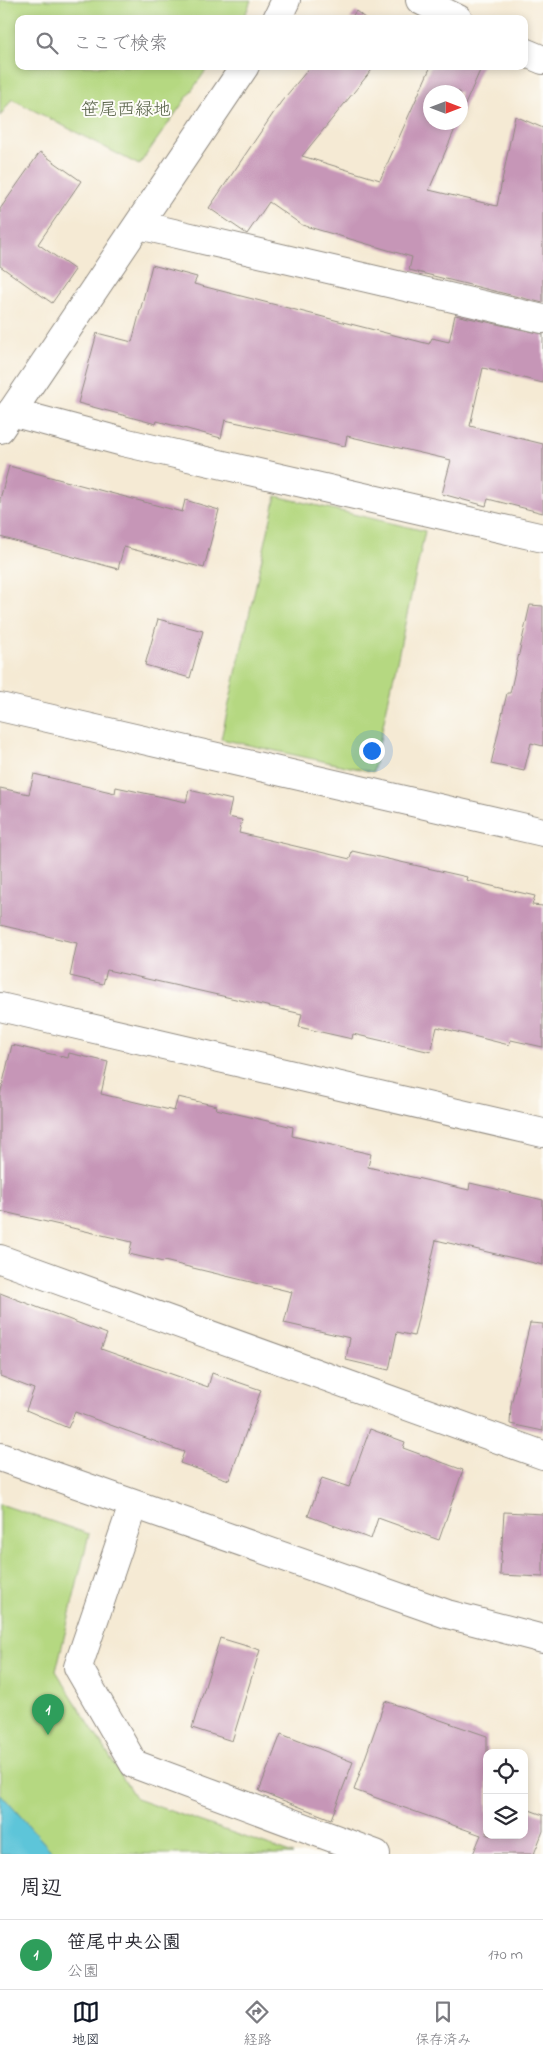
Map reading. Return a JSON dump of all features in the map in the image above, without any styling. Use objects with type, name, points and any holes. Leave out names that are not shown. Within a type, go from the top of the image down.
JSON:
[{"type":"street","points":[[279,15],[286,0]]},
{"type":"street","points":[[420,0],[450,15]]},
{"type":"street","points":[[528,54],[543,60]]},
{"type":"street","points":[[242,70],[140,225],[6,420],[123,442],[543,538]]},
{"type":"street","points":[[140,225],[543,319]]},
{"type":"street","points":[[0,707],[543,832]]},
{"type":"street","points":[[0,1007],[543,1132]]},
{"type":"street","points":[[0,1259],[543,1455]]},
{"type":"street","points":[[0,1457],[447,1614],[543,1639]]},
{"type":"street","points":[[133,1504],[78,1667],[134,1764],[376,1854]]},
{"type":"green space","name":"笹尾西緑地","points":[[0,0],[251,0],[244,15],[15,15],[15,70],[206,70],[139,165],[12,99],[0,116]]},
{"type":"green space","points":[[276,496],[425,531],[373,772],[221,739]]},
{"type":"green space","points":[[0,1504],[89,1534],[56,1671],[136,1799],[293,1854],[0,1854]]},
{"type":"water","points":[[0,1793],[54,1854],[0,1854]]},
{"type":"building","points":[[356,11],[361,15],[353,15]]},
{"type":"building","points":[[308,70],[372,70],[302,156],[380,180],[429,70],[480,70],[468,98],[468,85],[423,85],[423,130],[455,130],[429,190],[497,206],[515,116],[543,128],[543,303],[409,270],[412,257],[302,225],[269,202],[247,234],[209,208],[281,102]]},
{"type":"building","points":[[40,152],[81,181],[38,244],[75,270],[52,303],[0,266],[0,209]]},
{"type":"building","points":[[152,265],[197,277],[194,284],[429,344],[432,338],[449,342],[455,315],[543,334],[543,383],[483,368],[470,426],[543,444],[543,513],[488,499],[486,506],[442,494],[451,460],[347,436],[345,446],[225,420],[221,438],[157,421],[156,424],[78,403],[97,333],[132,342]]},
{"type":"building","points":[[9,466],[182,512],[185,500],[219,510],[204,568],[124,547],[118,569],[0,537],[0,499]]},
{"type":"building","points":[[530,605],[543,606],[543,746],[531,743],[524,771],[491,764],[507,693],[510,693]]},
{"type":"building","points":[[158,619],[203,631],[190,678],[145,665]]},
{"type":"building","points":[[34,774],[115,793],[116,787],[186,802],[189,790],[232,800],[228,817],[242,820],[239,833],[350,859],[352,851],[467,877],[466,880],[535,896],[532,905],[543,906],[543,1047],[511,1040],[509,1045],[437,1027],[431,1052],[353,1034],[352,1039],[299,1027],[302,1014],[107,970],[103,984],[70,976],[77,943],[0,925],[0,788],[29,794]]},
{"type":"building","points":[[12,1045],[68,1058],[69,1053],[108,1062],[101,1094],[174,1111],[178,1097],[217,1106],[216,1109],[293,1127],[292,1136],[371,1154],[368,1167],[469,1190],[470,1183],[543,1200],[543,1265],[436,1240],[414,1336],[397,1332],[389,1370],[346,1360],[350,1338],[284,1323],[292,1292],[129,1254],[132,1242],[0,1211],[0,1095]]},
{"type":"building","points":[[0,1293],[107,1334],[101,1349],[208,1387],[212,1373],[261,1390],[229,1480],[180,1463],[184,1452],[75,1412],[68,1428],[26,1410],[34,1389],[0,1376]]},
{"type":"building","points":[[530,1323],[543,1324],[543,1431],[510,1424],[511,1405]]},
{"type":"building","points":[[370,1429],[405,1442],[403,1448],[463,1470],[439,1540],[378,1518],[371,1539],[308,1516],[322,1478],[349,1487]]},
{"type":"building","points":[[504,1512],[543,1514],[543,1577],[500,1575]]},
{"type":"building","points":[[220,1638],[260,1650],[232,1741],[192,1728]]},
{"type":"building","points":[[385,1701],[487,1736],[487,1749],[483,1749],[483,1839],[528,1839],[528,1809],[543,1815],[543,1831],[534,1854],[473,1854],[481,1835],[354,1790]]},
{"type":"building","points":[[281,1734],[353,1762],[331,1819],[259,1791]]},
{"type":"place","name":"笹尾中央公園","points":[[48,1735]]}]
